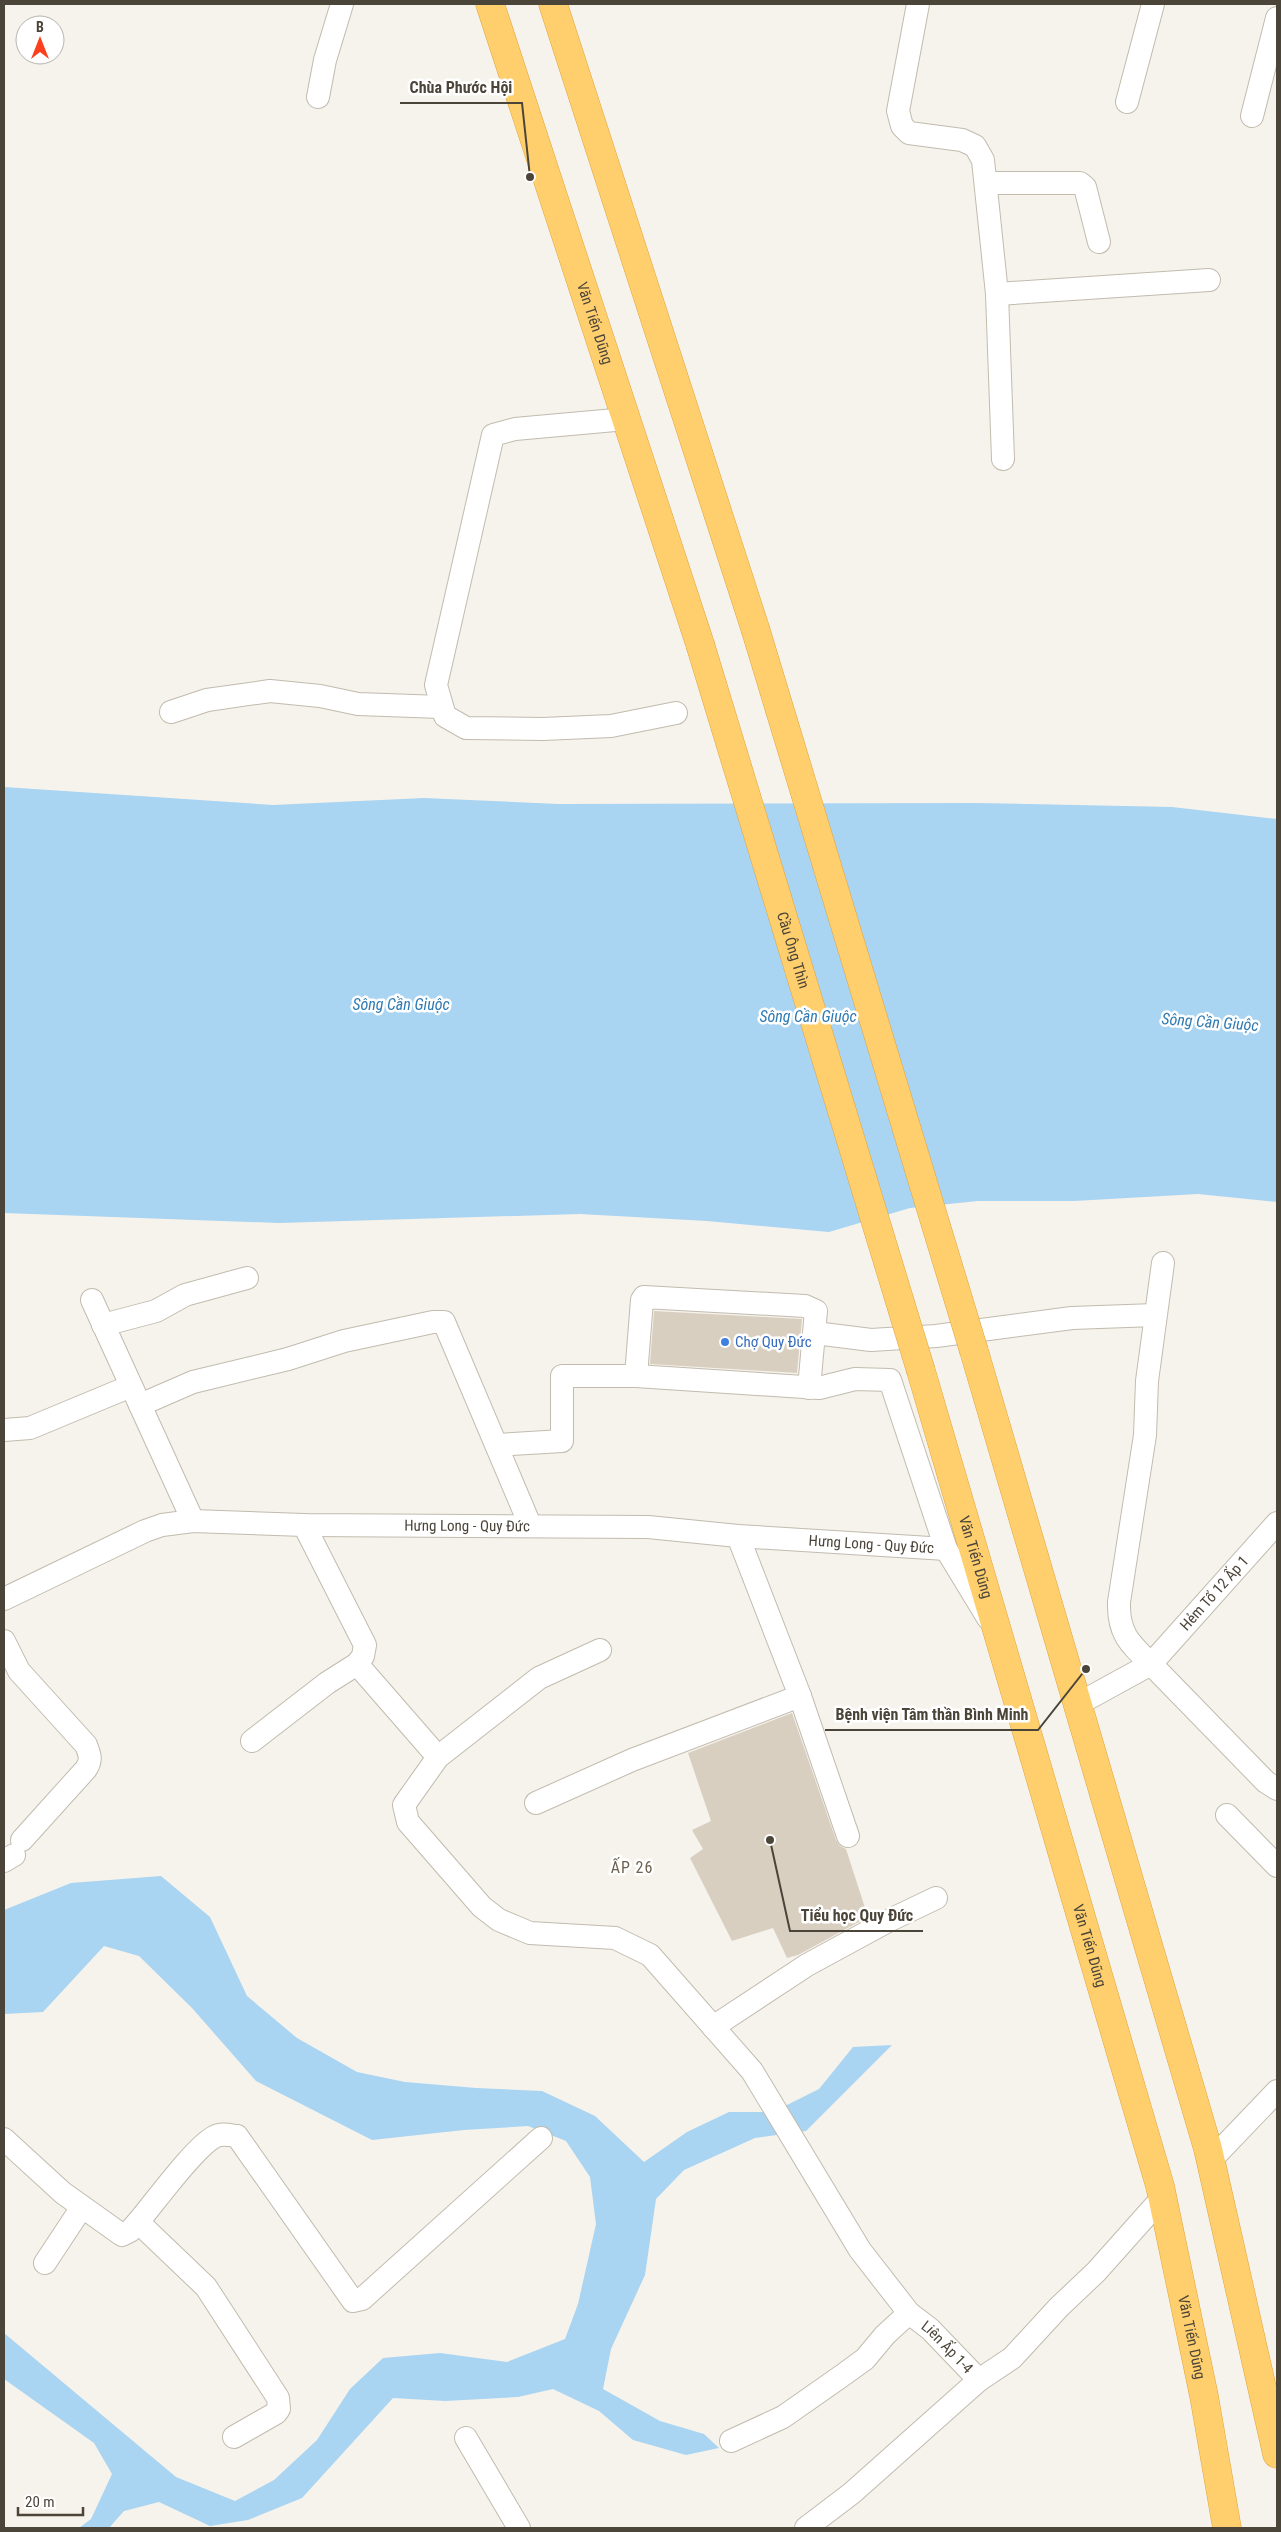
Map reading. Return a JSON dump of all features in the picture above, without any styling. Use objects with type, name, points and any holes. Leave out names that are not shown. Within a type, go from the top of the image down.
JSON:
[{"type":"highway","name":"Văn Tiến Dũng","points":[[490,4],[700,644]]},
{"type":"highway","points":[[553,4],[755,628],[974,1351],[1211,2160],[1277,2454]]},
{"type":"highway","name":"Cầu Ông Thìn","points":[[700,644],[921,1370]]},
{"type":"highway","name":"Văn Tiến Dũng","points":[[921,1370],[1162,2198],[1204,2396],[1227,2528]]},
{"type":"street","points":[[318,97],[325,60],[342,4]]},
{"type":"street","points":[[918,4],[898,111],[904,130],[909,133],[962,140],[975,146],[983,160],[997,294],[1003,459]]},
{"type":"street","points":[[1127,102],[1153,4]]},
{"type":"street","points":[[1252,116],[1277,18]]},
{"type":"street","points":[[986,183],[1080,183],[1085,187],[1099,242]]},
{"type":"street","points":[[997,294],[1209,280]]},
{"type":"street","points":[[626,419],[515,429],[493,435],[436,685],[445,716],[466,728],[543,729],[611,726],[676,713]]},
{"type":"street","points":[[171,712],[207,700],[270,691],[320,696],[358,704],[441,707]]},
{"type":"street","points":[[1163,1263],[1147,1380],[1145,1435],[1131,1516],[1119,1617],[1123,1634],[1266,1782],[1277,1789]]},
{"type":"street","points":[[103,1325],[156,1311],[185,1295],[246,1278]]},
{"type":"street","points":[[636,1376],[642,1300],[644,1298],[812,1308],[816,1311],[809,1388]]},
{"type":"street","points":[[92,1300],[193,1521]]},
{"type":"street","points":[[814,1333],[871,1340],[936,1336],[1072,1318],[1156,1315]]},
{"type":"street","points":[[4,1430],[30,1428],[136,1396],[288,1359],[344,1341],[433,1322],[444,1322],[530,1525]]},
{"type":"street","points":[[496,1445],[562,1441],[562,1376],[636,1376],[809,1388],[820,1388],[856,1380],[890,1380],[946,1550],[1000,1639]]},
{"type":"street","name":"Hưng Long - Quy Đức","points":[[4,1599],[145,1531],[162,1525],[193,1521],[304,1524],[648,1527],[738,1536],[946,1550]]},
{"type":"street","name":"Hẻm Tổ 12 Ấp 1","points":[[1078,1704],[1151,1664],[1277,1523]]},
{"type":"street","points":[[252,1741],[327,1683],[357,1664],[362,1656],[365,1645],[304,1524]]},
{"type":"street","points":[[738,1536],[800,1696],[848,1836]]},
{"type":"street","points":[[4,1641],[20,1671],[86,1746],[90,1756],[90,1764],[86,1769],[13,1852]]},
{"type":"street","name":"Liên Ấp 1-4","points":[[600,1650],[539,1678],[438,1757],[404,1805],[408,1822],[482,1907],[499,1920],[530,1933],[615,1938],[650,1955],[752,2071],[860,2250],[909,2313],[930,2329],[979,2380],[1012,2358],[1058,2307],[1096,2272],[1162,2198]]},
{"type":"street","points":[[357,1664],[438,1757]]},
{"type":"street","points":[[536,1803],[632,1760],[800,1696]]},
{"type":"street","points":[[1227,1815],[1277,1866]]},
{"type":"street","points":[[713,2027],[807,1965],[888,1921],[936,1898]]},
{"type":"street","points":[[1211,2160],[1277,2091]]},
{"type":"street","points":[[4,2139],[63,2193],[122,2234],[130,2231],[200,2148],[214,2137],[224,2134],[237,2136],[347,2296],[353,2301],[362,2299],[541,2138]]},
{"type":"street","points":[[44,2263],[82,2207]]},
{"type":"street","points":[[138,2222],[206,2287],[278,2398],[279,2409],[276,2413],[234,2437]]},
{"type":"street","points":[[731,2440],[783,2417],[843,2375],[865,2358],[885,2335],[909,2313]]},
{"type":"street","points":[[806,2528],[852,2493],[979,2380]]},
{"type":"street","points":[[466,2438],[520,2528]]},
{"type":"water","name":"Sông Cần Giuộc","points":[[4,787],[273,805],[424,798],[558,804],[975,803],[1172,807],[1277,819],[1277,1202],[1198,1194],[1074,1201],[978,1201],[910,1208],[829,1232],[707,1221],[580,1214],[279,1223],[4,1213]]},
{"type":"water","points":[[161,1876],[210,1917],[247,1996],[297,2038],[357,2072],[405,2082],[542,2091],[595,2116],[644,2162],[687,2132],[729,2112],[773,2112],[819,2089],[853,2047],[892,2045],[806,2131],[755,2138],[684,2170],[656,2199],[645,2275],[611,2349],[603,2389],[660,2421],[704,2434],[719,2448],[686,2455],[633,2440],[599,2411],[553,2389],[518,2397],[445,2401],[393,2398],[302,2498],[248,2520],[210,2526],[159,2502],[124,2511],[109,2528],[79,2528],[91,2519],[112,2474],[94,2443],[4,2379],[4,2333],[176,2477],[235,2501],[274,2480],[317,2440],[350,2389],[383,2358],[440,2353],[507,2362],[565,2339],[578,2304],[596,2224],[590,2177],[566,2141],[528,2126],[464,2130],[372,2140],[256,2081],[192,2008],[139,1956],[104,1946],[43,2012],[4,2014],[4,1910],[71,1883]]},
{"type":"building","name":"Chợ Quy Đức","points":[[654,1311],[802,1319],[797,1373],[650,1364]]},
{"type":"building","points":[[792,1713],[836,1840],[840,1846],[846,1849],[868,1917],[798,1955],[787,1958],[773,1928],[732,1941],[690,1858],[703,1849],[692,1830],[711,1821],[688,1753]]},
{"type":"place","name":"Chùa Phước Hội","points":[[530,177]]},
{"type":"place","name":"Chợ Quy Đức","points":[[725,1342]]},
{"type":"place","name":"Bệnh viện Tâm thần Bình Minh","points":[[1086,1669]]},
{"type":"place","name":"Tiểu học Quy Đức","points":[[770,1840]]},
{"type":"district","name":"ẤP 26","points":[[632,1867]]}]
